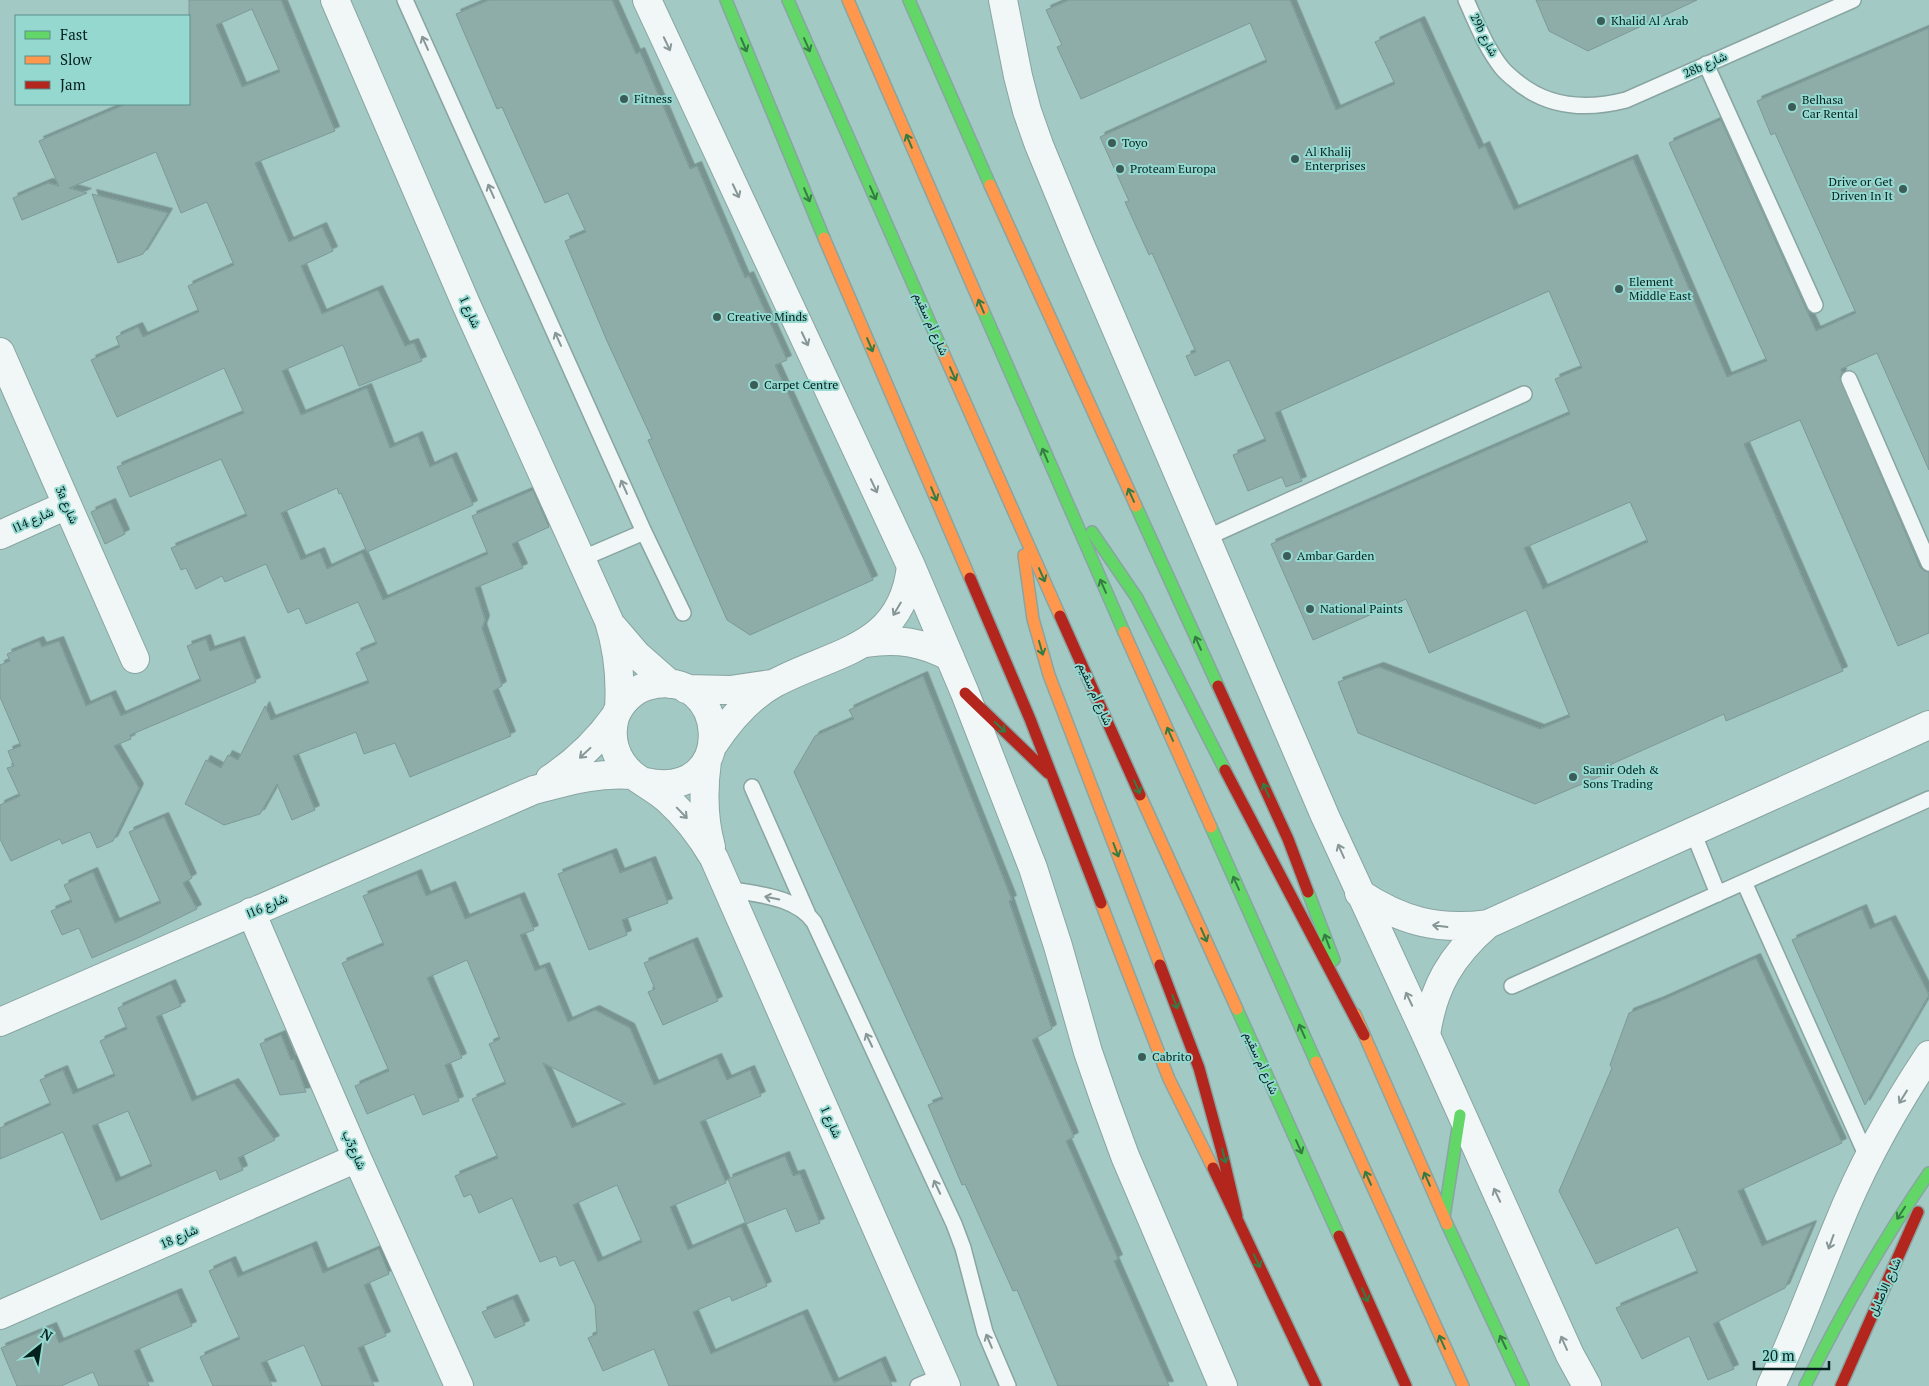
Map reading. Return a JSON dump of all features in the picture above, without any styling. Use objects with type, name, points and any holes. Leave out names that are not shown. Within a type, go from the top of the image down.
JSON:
[{"type":"main road","points":[[726,0],[836,266],[1030,719],[1170,1079],[1237,1216],[1316,1386]]},
{"type":"main road","name":"شارع أم سقيم","points":[[788,0],[1022,531],[1406,1386]]},
{"type":"main road","points":[[848,0],[1065,500],[1462,1386]]},
{"type":"main road","points":[[909,0],[972,146],[1288,839],[1364,1035],[1444,1217],[1523,1386]]},
{"type":"main road","points":[[1065,500],[1115,564],[1137,598],[1264,848],[1364,1035]]},
{"type":"main road","points":[[1022,531],[1028,590],[1040,648],[1192,1047],[1210,1102],[1237,1216]]},
{"type":"main road","points":[[964,693],[1054,778]]},
{"type":"main road","points":[[1444,1217],[1460,1115]]},
{"type":"main road","points":[[1805,1386],[1872,1258],[1929,1173]]},
{"type":"main road","name":"شارع الأصايل","points":[[1841,1386],[1929,1187]]},
{"type":"main road","points":[[1856,1351],[1862,1374]]},
{"type":"street","name":"شارع 1","points":[[335,0],[466,304],[609,622],[619,664],[621,686],[618,712]]},
{"type":"street","points":[[647,0],[911,566],[950,657],[1034,868],[1056,938],[1085,1043],[1125,1156],[1223,1386]]},
{"type":"street","points":[[1003,0],[1018,76],[1027,111],[1039,145],[1359,893],[1426,1036],[1460,1115],[1570,1355],[1587,1386]]},
{"type":"street","name":"3a شارع","points":[[0,352],[135,659]]},
{"type":"street","name":"شارع 14ا","points":[[0,535],[67,505]]},
{"type":"street","points":[[774,684],[730,690],[655,684],[641,688],[629,696],[618,712],[612,732],[614,748],[622,763],[639,778],[658,785],[673,784],[686,780],[698,772],[734,717],[760,693],[774,684],[866,643],[880,632],[901,604],[910,579],[911,566]]},
{"type":"street","name":"شارع 1","points":[[609,622],[637,655],[678,686]]},
{"type":"street","points":[[866,643],[901,640],[934,649],[950,657]]},
{"type":"street","points":[[678,686],[699,699],[709,712],[714,729],[710,753]]},
{"type":"street","name":"شارع 16ا","points":[[534,790],[578,759],[599,739],[618,712]]},
{"type":"street","points":[[1426,1036],[1429,1014],[1445,973],[1472,938],[1488,924],[1929,725]]},
{"type":"street","name":"شارع 1","points":[[710,753],[704,785],[704,810],[707,834],[714,858]]},
{"type":"street","name":"شارع 16ا","points":[[0,1022],[534,790],[591,776],[616,774],[639,778]]},
{"type":"street","name":"شارع 1","points":[[639,778],[665,797],[684,816],[700,835],[714,858],[729,889],[935,1383]]},
{"type":"street","points":[[1359,893],[1375,904],[1411,920],[1450,927],[1488,924]]},
{"type":"street","name":"شارع3ب","points":[[251,912],[357,1158],[459,1386]]},
{"type":"street","points":[[1772,1386],[1811,1297],[1837,1226],[1868,1159],[1891,1115],[1929,1056]]},
{"type":"street","name":"شارع 18","points":[[0,1315],[357,1158]]},
{"type":"lane","points":[[405,0],[644,532],[684,614]]},
{"type":"lane","name":"29b شارع","points":[[1466,0],[1485,43],[1503,70],[1526,90],[1553,102]]},
{"type":"lane","name":"28b شارع","points":[[1553,102],[1579,107],[1606,105],[1626,100],[1853,0]]},
{"type":"lane","points":[[1706,64],[1815,305]]},
{"type":"lane","points":[[1849,378],[1929,563]]},
{"type":"lane","points":[[1206,538],[1524,394]]},
{"type":"lane","points":[[581,559],[644,532]]},
{"type":"lane","points":[[752,787],[808,914],[818,931],[954,1224],[963,1248],[985,1332],[1008,1386]]},
{"type":"lane","points":[[1512,986],[1929,799]]},
{"type":"lane","points":[[1693,832],[1718,894]]},
{"type":"lane","points":[[1744,882],[1868,1159]]},
{"type":"lane","points":[[729,889],[785,901],[808,914]]},
{"type":"building","points":[[189,0],[281,0],[335,131],[255,163],[289,242],[322,227],[333,251],[301,266],[322,314],[378,290],[405,346],[414,343],[422,361],[359,386],[343,345],[282,371],[301,415],[367,388],[390,448],[418,436],[430,467],[452,457],[473,505],[367,552],[337,488],[281,513],[301,560],[320,552],[327,569],[362,553],[383,600],[488,554],[472,516],[533,490],[549,527],[512,544],[523,568],[475,588],[485,620],[482,628],[502,686],[493,691],[511,736],[410,777],[395,743],[364,754],[356,732],[293,756],[315,810],[292,820],[277,784],[260,814],[224,825],[185,804],[206,760],[221,768],[228,755],[238,760],[265,706],[271,720],[369,683],[356,653],[377,644],[358,602],[306,624],[299,608],[288,613],[266,564],[225,582],[222,576],[196,589],[186,568],[181,570],[171,548],[247,516],[221,459],[130,497],[117,467],[244,413],[224,368],[117,417],[91,360],[120,347],[116,337],[138,327],[143,337],[199,312],[188,286],[234,265],[207,202],[181,213],[156,152],[69,188],[87,193],[22,220],[13,198],[48,183],[59,186],[39,141],[124,105],[190,105]],"holes":[[[252,9],[280,72],[242,87],[216,25]]]},
{"type":"building","points":[[489,0],[612,0],[636,54],[640,52],[690,169],[697,166],[745,278],[749,276],[787,360],[775,365],[873,580],[750,635],[727,620],[648,440],[652,439],[607,341],[565,241],[586,232],[568,193],[545,203],[502,107],[497,109],[456,14]]},
{"type":"building","points":[[1069,0],[1290,0],[1336,110],[1395,84],[1375,42],[1420,21],[1479,149],[1485,146],[1514,210],[1633,159],[1727,377],[1767,361],[1669,143],[1721,120],[1816,331],[1856,313],[1775,133],[1771,135],[1757,101],[1929,28],[1929,470],[1877,353],[1841,369],[1840,378],[1920,567],[1924,571],[1929,572],[1929,633],[1898,646],[1800,420],[1744,444],[1843,671],[1726,721],[1724,714],[1605,767],[1608,773],[1535,804],[1358,733],[1338,682],[1379,667],[1540,729],[1570,717],[1526,610],[1429,653],[1406,599],[1313,640],[1271,544],[1570,414],[1555,379],[1582,368],[1549,291],[1275,413],[1302,481],[1286,487],[1282,477],[1248,491],[1233,455],[1266,441],[1229,360],[1195,376],[1186,356],[1196,352],[1152,253],[1149,255],[1125,202],[1129,201],[1100,137],[1267,62],[1250,23],[1081,99],[1057,47],[1062,45],[1046,10]],"holes":[[[1630,502],[1648,542],[1543,589],[1524,548]]]},
{"type":"building","points":[[1536,0],[1697,0],[1588,51],[1549,31]]},
{"type":"building","points":[[92,194],[168,213],[143,254],[118,263]]},
{"type":"building","points":[[111,503],[125,534],[105,544],[91,512]]},
{"type":"building","points":[[206,639],[210,651],[240,641],[256,682],[130,735],[131,739],[114,746],[139,788],[113,841],[97,848],[90,832],[62,844],[60,839],[11,861],[0,839],[0,805],[20,796],[7,768],[14,766],[8,751],[21,746],[0,697],[0,665],[10,661],[7,654],[39,641],[42,647],[59,641],[86,706],[111,695],[121,716],[201,681],[187,646]]},
{"type":"building","points":[[923,676],[1012,900],[1009,901],[1052,1029],[1032,1040],[1074,1137],[1066,1141],[1118,1259],[1114,1261],[1169,1386],[1058,1386],[1017,1290],[1013,1291],[965,1184],[962,1185],[928,1105],[943,1099],[794,772],[815,736],[854,719],[849,710]]},
{"type":"building","points":[[164,817],[192,878],[183,883],[197,909],[92,958],[79,928],[62,935],[51,911],[72,902],[64,885],[93,872],[115,923],[161,903],[129,832]]},
{"type":"building","points":[[612,853],[620,873],[651,861],[668,903],[622,920],[627,935],[589,950],[558,874]]},
{"type":"building","points":[[417,874],[426,896],[451,886],[465,919],[520,897],[534,930],[520,935],[535,971],[545,967],[568,1022],[595,1010],[630,1028],[654,1085],[717,1058],[727,1080],[750,1070],[761,1096],[700,1122],[726,1183],[670,1207],[688,1250],[741,1227],[767,1286],[732,1301],[730,1296],[693,1312],[711,1354],[803,1314],[834,1383],[881,1361],[892,1386],[669,1386],[654,1349],[603,1371],[588,1338],[597,1334],[595,1306],[574,1260],[560,1266],[556,1256],[540,1262],[512,1198],[479,1213],[471,1194],[464,1197],[455,1176],[498,1158],[472,1099],[506,1084],[489,1044],[500,1039],[467,960],[427,978],[462,1058],[445,1065],[459,1101],[423,1115],[414,1094],[367,1114],[355,1086],[389,1071],[342,963],[384,945],[363,896]],"holes":[[[543,1063],[626,1104],[572,1128]],[[617,1185],[642,1242],[598,1262],[573,1205]]]},
{"type":"building","points":[[1862,909],[1870,929],[1891,920],[1929,995],[1865,1105],[1792,940]]},
{"type":"building","points":[[693,942],[718,1001],[663,1025],[648,992],[655,989],[644,963]]},
{"type":"building","points":[[1756,958],[1842,1143],[1738,1191],[1762,1246],[1812,1225],[1785,1288],[1713,1324],[1734,1369],[1708,1380],[1689,1336],[1642,1359],[1616,1308],[1698,1273],[1678,1227],[1596,1264],[1559,1191],[1612,1068],[1610,1065],[1629,1013]]},
{"type":"building","points":[[171,984],[181,1006],[156,1017],[192,1101],[234,1083],[275,1140],[238,1158],[243,1170],[220,1180],[216,1170],[101,1220],[63,1132],[0,1159],[0,1128],[51,1105],[40,1080],[63,1070],[73,1094],[115,1076],[100,1041],[127,1029],[118,1008]],"holes":[[[128,1111],[152,1166],[116,1182],[92,1126]]]},
{"type":"building","points":[[281,1035],[291,1060],[294,1059],[306,1092],[280,1095],[260,1044]]},
{"type":"building","points":[[785,1156],[793,1176],[800,1174],[820,1223],[796,1232],[786,1208],[746,1224],[728,1179]]},
{"type":"building","points":[[312,1246],[323,1273],[379,1249],[389,1274],[364,1285],[386,1336],[358,1348],[374,1386],[322,1386],[304,1345],[261,1363],[272,1386],[213,1386],[200,1357],[240,1339],[209,1271],[231,1261],[238,1277]]},
{"type":"building","points":[[177,1293],[192,1326],[134,1351],[149,1386],[99,1386],[93,1372],[61,1386],[17,1386],[1,1348],[52,1327],[59,1343]]},
{"type":"building","points":[[513,1299],[525,1325],[495,1338],[482,1312]]},
{"type":"traffic: fast","points":[[726,0],[824,238]]},
{"type":"traffic: fast","points":[[788,0],[942,350]]},
{"type":"traffic: fast","points":[[909,0],[990,185]]},
{"type":"traffic: fast","points":[[983,310],[1124,632]]},
{"type":"traffic: fast","points":[[1136,506],[1218,686]]},
{"type":"traffic: fast","points":[[1092,532],[1137,598],[1225,770]]},
{"type":"traffic: fast","points":[[1211,827],[1316,1062]]},
{"type":"traffic: fast","points":[[1308,892],[1334,960]]},
{"type":"traffic: fast","points":[[1237,1009],[1339,1236]]},
{"type":"traffic: fast","points":[[1444,1217],[1460,1115]]},
{"type":"traffic: fast","points":[[1805,1386],[1863,1277],[1929,1173]]},
{"type":"traffic: fast","points":[[1447,1224],[1523,1386]]},
{"type":"traffic: slow","points":[[848,0],[983,310]]},
{"type":"traffic: slow","points":[[990,185],[1136,506]]},
{"type":"traffic: slow","points":[[824,238],[970,578]]},
{"type":"traffic: slow","points":[[942,350],[1060,616]]},
{"type":"traffic: slow","points":[[1024,555],[1033,619],[1049,675],[1160,965]]},
{"type":"traffic: slow","points":[[1124,632],[1211,827]]},
{"type":"traffic: slow","points":[[1140,795],[1237,1009]]},
{"type":"traffic: slow","points":[[1101,903],[1169,1079],[1213,1168]]},
{"type":"traffic: slow","points":[[1355,1014],[1447,1224]]},
{"type":"traffic: slow","points":[[1316,1062],[1463,1386]]},
{"type":"traffic: jam","points":[[970,578],[1030,719],[1101,903]]},
{"type":"traffic: jam","points":[[1060,616],[1140,795]]},
{"type":"traffic: jam","points":[[1218,686],[1288,839],[1308,892]]},
{"type":"traffic: jam","points":[[965,693],[1048,773]]},
{"type":"traffic: jam","points":[[1225,770],[1364,1035]]},
{"type":"traffic: jam","points":[[1160,965],[1199,1068],[1237,1216]]},
{"type":"traffic: jam","points":[[1213,1168],[1316,1386]]},
{"type":"traffic: jam","points":[[1841,1386],[1918,1212]]},
{"type":"traffic: jam","points":[[1339,1236],[1406,1386]]},
{"type":"place","name":"Khalid Al Arab","points":[[1601,21]]},
{"type":"place","name":"Fitness","points":[[624,99]]},
{"type":"place","name":"Belhasa Car Rental","points":[[1792,107]]},
{"type":"place","name":"Toyo","points":[[1112,143]]},
{"type":"place","name":"Al Khalij Enterprises","points":[[1295,159]]},
{"type":"place","name":"Proteam Europa","points":[[1120,169]]},
{"type":"place","name":"Drive or Get Driven In It","points":[[1903,189]]},
{"type":"place","name":"Element Middle East","points":[[1619,289]]},
{"type":"place","name":"Creative Minds","points":[[717,317]]},
{"type":"place","name":"Carpet Centre","points":[[754,385]]},
{"type":"place","name":"Ambar Garden","points":[[1287,556]]},
{"type":"place","name":"National Paints","points":[[1310,609]]},
{"type":"place","name":"Samir Odeh & Sons Trading","points":[[1573,777]]},
{"type":"place","name":"Cabrito","points":[[1142,1057]]}]
